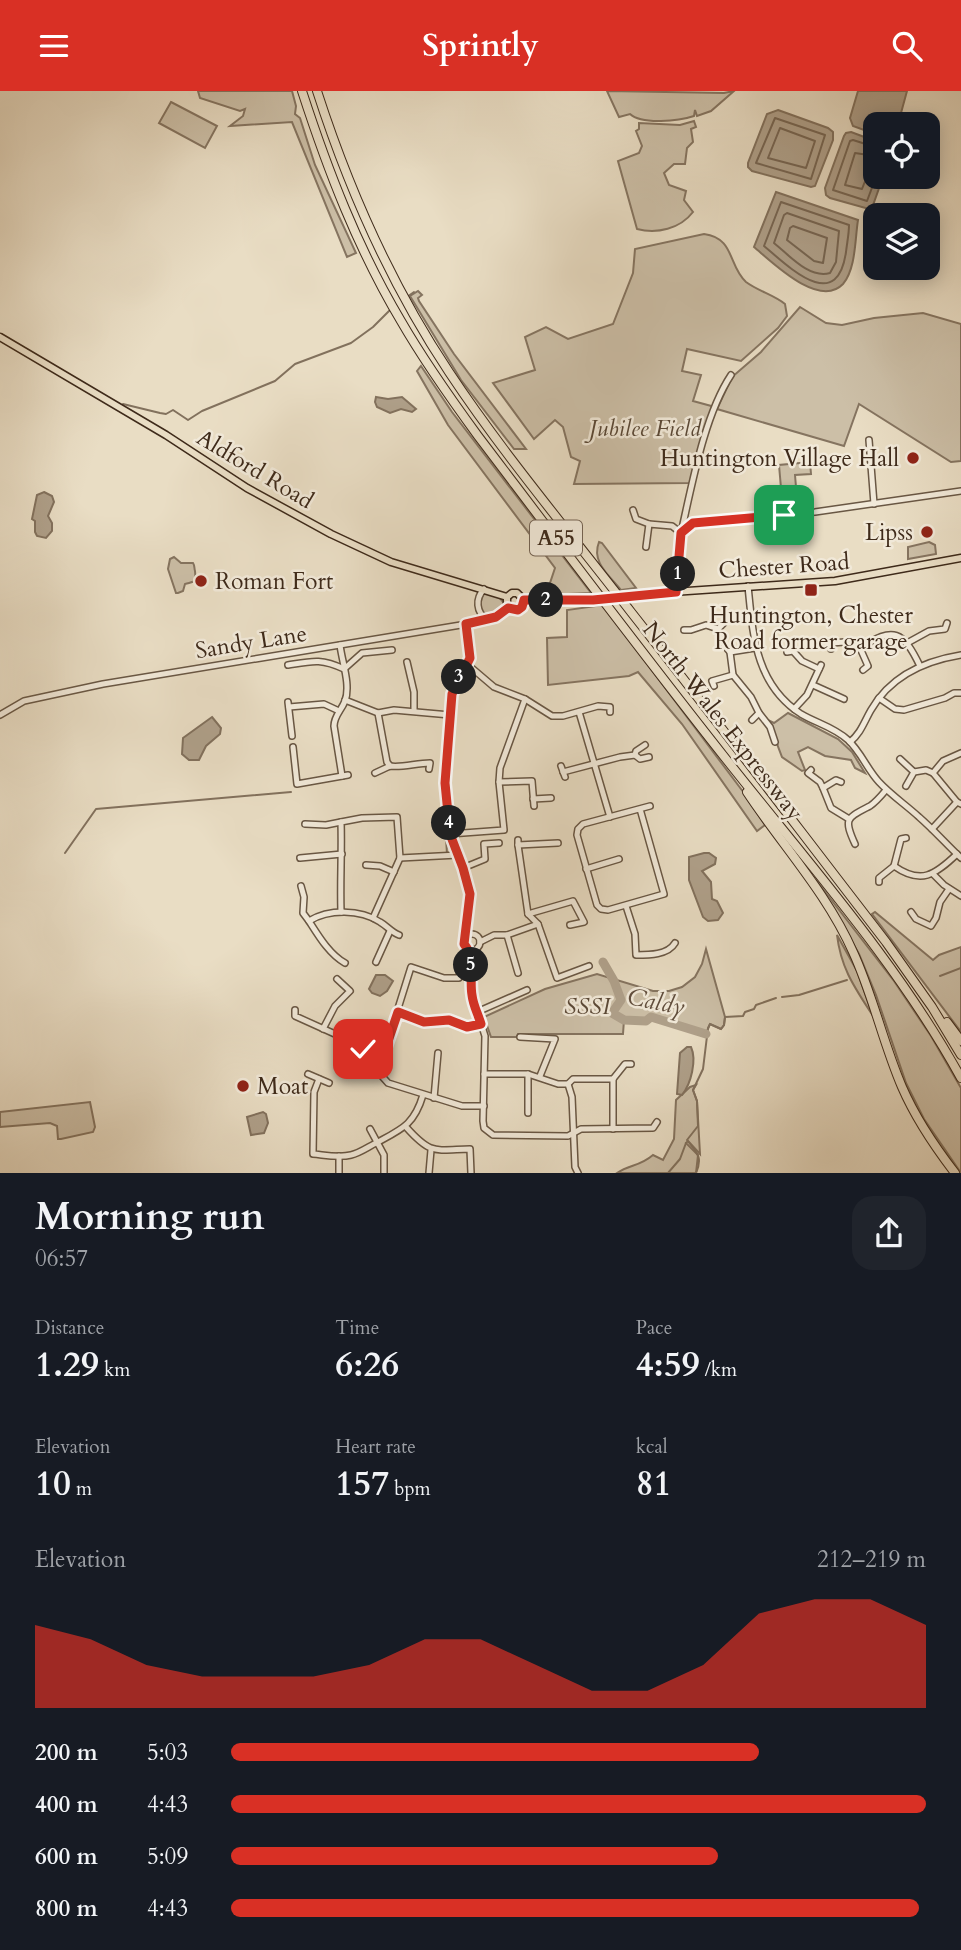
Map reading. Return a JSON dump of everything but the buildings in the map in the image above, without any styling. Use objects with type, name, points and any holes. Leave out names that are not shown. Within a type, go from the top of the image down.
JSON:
[{"type":"highway","name":"North Wales Expressway","points":[[302,91],[347,215],[395,311],[439,382],[727,760],[904,986],[961,1078]]},
{"type":"highway","name":"North Wales Expressway","points":[[317,91],[357,202],[400,290],[449,372],[493,433],[886,942],[932,1007],[961,1055]]},
{"type":"highway","points":[[727,760],[749,796],[841,927],[868,988],[903,1088],[923,1126],[955,1173]]},
{"type":"highway","points":[[886,942],[961,1041]]},
{"type":"main road","name":"Aldford Road","points":[[0,337],[300,518],[391,562],[507,597]]},
{"type":"main road","name":"Chester Road","points":[[524,600],[593,600],[629,595],[835,581],[961,558]]},
{"type":"main road","points":[[517,593],[524,600],[520,609],[508,608],[507,597],[517,593]]},
{"type":"street","points":[[676,592],[681,533],[706,433],[731,376]]},
{"type":"street","points":[[869,440],[874,504]]},
{"type":"street","points":[[681,533],[693,523],[816,512],[961,491]]},
{"type":"street","points":[[633,510],[636,519],[649,524],[672,526],[681,533]]},
{"type":"street","points":[[646,547],[649,524]]},
{"type":"street","points":[[748,586],[755,648],[770,682],[781,697],[794,709],[840,733],[863,757],[886,790],[932,828],[959,856],[933,874],[910,875],[894,866]]},
{"type":"street","points":[[484,589],[479,596],[478,607],[480,615],[487,620]]},
{"type":"street","name":"Sandy Lane","points":[[0,715],[24,701],[103,684],[466,624],[496,617],[508,608]]},
{"type":"street","points":[[718,629],[724,623]]},
{"type":"street","points":[[466,624],[470,658],[452,694],[445,783],[450,834],[470,894],[468,936],[464,944],[471,951],[472,995],[485,1036],[484,1128],[493,1135],[568,1136],[581,1129],[656,1128]]},
{"type":"street","points":[[684,630],[691,633],[706,625],[718,629]]},
{"type":"street","points":[[909,642],[929,631],[949,627]]},
{"type":"street","points":[[718,629],[724,646],[730,652],[733,675],[770,727],[775,742]]},
{"type":"street","points":[[860,648],[881,635],[897,635],[909,642],[920,666]]},
{"type":"street","points":[[830,644],[845,642],[860,648],[868,667]]},
{"type":"street","points":[[293,747],[297,787],[345,776],[334,726],[334,719],[347,691],[340,645]]},
{"type":"street","points":[[730,652],[755,648]]},
{"type":"street","points":[[344,669],[362,653],[392,650]]},
{"type":"street","points":[[792,650],[802,661],[820,667],[807,695],[794,709]]},
{"type":"street","points":[[850,742],[864,726],[879,698],[900,678],[920,666],[961,655]]},
{"type":"street","points":[[288,665],[317,660],[327,661],[344,669]]},
{"type":"street","points":[[407,662],[414,692],[414,711]]},
{"type":"street","points":[[467,664],[494,687],[525,699],[552,716],[598,706],[611,707]]},
{"type":"street","points":[[711,682],[733,675]]},
{"type":"street","points":[[813,685],[844,699]]},
{"type":"street","points":[[879,698],[895,709],[904,710],[961,692]]},
{"type":"street","points":[[935,693],[937,700]]},
{"type":"street","points":[[450,834],[507,830],[499,782],[500,768],[525,699]]},
{"type":"street","points":[[345,700],[378,713],[394,710],[450,715]]},
{"type":"street","points":[[292,736],[288,704],[324,704],[339,711]]},
{"type":"street","points":[[579,712],[610,817]]},
{"type":"street","points":[[378,713],[390,766]]},
{"type":"street","points":[[752,720],[760,713]]},
{"type":"street","points":[[563,772],[635,755],[640,747],[645,745]]},
{"type":"street","points":[[946,750],[950,757]]},
{"type":"street","points":[[933,773],[950,757],[961,753]]},
{"type":"street","points":[[635,755],[640,759],[649,757]]},
{"type":"street","points":[[900,759],[914,772]]},
{"type":"street","points":[[375,773],[390,766],[429,763]]},
{"type":"street","points":[[914,772],[926,770],[933,773],[959,803],[932,828]]},
{"type":"street","points":[[807,772],[820,782],[831,808],[849,819]]},
{"type":"street","points":[[906,786],[914,772]]},
{"type":"street","points":[[499,782],[532,778],[534,806]]},
{"type":"street","points":[[823,788],[838,779]]},
{"type":"street","points":[[855,839],[849,831],[849,819],[853,813],[877,800],[886,790]]},
{"type":"street","points":[[533,799],[551,798]]},
{"type":"street","points":[[640,809],[667,894],[626,906],[600,909],[586,869],[578,829],[583,824],[650,806]]},
{"type":"street","points":[[308,826],[396,814],[400,858],[373,918]]},
{"type":"street","points":[[341,822],[341,912]]},
{"type":"street","points":[[878,879],[894,866],[902,838]]},
{"type":"street","points":[[553,851],[556,843],[518,842],[528,914],[538,924],[551,970],[556,978],[589,966]]},
{"type":"street","points":[[463,868],[485,859],[484,844],[499,843]]},
{"type":"street","points":[[300,857],[342,854]]},
{"type":"street","points":[[400,858],[458,855]]},
{"type":"street","points":[[586,869],[619,859]]},
{"type":"street","points":[[369,866],[394,872]]},
{"type":"street","points":[[933,874],[949,889],[961,895]]},
{"type":"street","points":[[301,886],[304,897],[303,913],[325,945],[337,959],[345,963]]},
{"type":"street","points":[[911,911],[916,919],[929,928],[949,889]]},
{"type":"street","points":[[564,895],[566,903]]},
{"type":"street","points":[[528,914],[573,901],[584,922],[570,925]]},
{"type":"street","points":[[626,906],[635,934],[635,957],[674,948]]},
{"type":"street","points":[[309,921],[341,912],[356,913],[373,918],[399,935]]},
{"type":"street","points":[[471,951],[481,941],[494,935],[507,935],[538,924]]},
{"type":"street","points":[[380,959],[390,931]]},
{"type":"street","points":[[507,935],[519,973]]},
{"type":"street","points":[[468,936],[476,936],[481,941]]},
{"type":"street","points":[[414,958],[380,1066],[380,1074],[384,1080],[423,1095],[462,1106],[484,1106]]},
{"type":"street","points":[[411,967],[460,981],[460,971]]},
{"type":"street","points":[[323,1029],[335,1006],[352,993],[337,979]]},
{"type":"street","points":[[477,1012],[527,990]]},
{"type":"street","points":[[398,1012],[424,1022],[449,1020],[467,1027],[481,1024]]},
{"type":"street","points":[[295,1016],[383,1056]]},
{"type":"street","points":[[520,1037],[556,1035],[540,1076]]},
{"type":"street","points":[[434,1098],[434,1061],[438,1053]]},
{"type":"street","points":[[613,1129],[613,1079],[626,1061]]},
{"type":"street","points":[[308,1074],[329,1083]]},
{"type":"street","points":[[484,1074],[528,1074],[558,1084],[568,1084],[573,1079],[613,1079]]},
{"type":"street","points":[[528,1074],[528,1113]]},
{"type":"street","points":[[319,1079],[314,1092],[309,1155],[352,1155],[377,1143],[406,1127],[416,1114],[423,1095]]},
{"type":"street","points":[[568,1084],[572,1097],[575,1167],[578,1173]]},
{"type":"street","points":[[406,1127],[421,1144],[431,1150],[470,1146],[473,1161],[471,1173]]},
{"type":"street","points":[[370,1129],[377,1143],[384,1173]]},
{"type":"street","points":[[429,1173],[431,1150]]},
{"type":"street","points":[[339,1156],[339,1173]]},
{"type":"green space","points":[[198,91],[292,91],[295,114],[300,118],[315,165],[356,253],[347,257],[292,122],[230,126],[243,116],[245,109],[240,111],[200,98]]},
{"type":"green space","points":[[607,91],[734,91],[711,111],[697,116],[695,110],[694,116],[661,121],[643,120],[630,114],[619,117]]},
{"type":"green space","points":[[171,102],[217,126],[205,148],[159,123]]},
{"type":"green space","points":[[694,121],[696,127],[691,129],[693,142],[687,148],[685,164],[674,164],[664,173],[669,185],[686,191],[684,200],[693,212],[682,223],[668,229],[637,229],[618,161],[639,153],[642,146],[636,131],[639,129],[639,123],[680,125]]},
{"type":"green space","name":"Jubilee Field","points":[[704,234],[721,241],[746,282],[785,304],[787,316],[778,328],[741,361],[687,349],[682,371],[701,375],[693,401],[715,407],[690,483],[574,484],[580,461],[571,457],[563,427],[555,420],[534,439],[493,383],[535,370],[525,337],[546,327],[568,339],[613,324],[633,273],[635,249]]},
{"type":"green space","points":[[418,291],[422,295],[418,298],[419,301],[454,354],[526,449],[514,449],[461,380],[410,296]]},
{"type":"green space","points":[[800,307],[826,323],[842,325],[874,318],[923,313],[961,324],[961,461],[951,462],[859,404],[844,446],[717,409],[732,377],[761,352]]},
{"type":"green space","points":[[421,366],[452,412],[591,593],[546,595],[555,568],[448,425],[417,371]]},
{"type":"green space","points":[[810,462],[811,474],[795,475],[796,487],[781,488],[779,465]]},
{"type":"green space","points":[[599,542],[636,588],[621,590],[607,573],[597,556]]},
{"type":"green space","points":[[929,542],[935,545],[936,554],[908,559],[908,547]]},
{"type":"green space","points":[[174,557],[181,563],[193,563],[195,571],[194,581],[185,584],[183,591],[178,593],[168,569],[170,559]]},
{"type":"green space","points":[[485,593],[499,597],[504,603],[502,610],[489,617],[480,611],[480,597]]},
{"type":"green space","points":[[603,605],[744,793],[765,825],[757,831],[682,724],[638,672],[629,676],[548,685],[547,638],[567,637],[567,610]]},
{"type":"green space","points":[[788,713],[838,739],[852,752],[865,773],[855,768],[851,760],[825,756],[808,747],[798,752],[805,770],[802,771],[782,757],[768,720],[774,723]]},
{"type":"green space","points":[[816,880],[894,981],[931,1036],[961,1088],[961,1173],[924,1119],[906,1083],[859,954]]},
{"type":"green space","points":[[875,912],[933,960],[961,947],[961,1032],[872,914]]},
{"type":"green space","points":[[837,935],[857,971],[873,1016],[845,968]]},
{"type":"green space","name":"SSSI","points":[[706,949],[725,1017],[721,1029],[710,1024],[706,1034],[651,1017],[646,1021],[624,1020],[623,1034],[518,1034],[517,1037],[491,1037],[484,1017],[545,989],[597,974],[653,991],[669,991],[682,987],[695,977]]},
{"type":"green space","points":[[696,1085],[693,1090],[697,1101],[700,1154],[688,1141],[686,1143],[698,1155],[696,1173],[617,1173],[653,1155],[663,1160],[674,1139],[676,1100]]},
{"type":"green space","points":[[90,1102],[95,1127],[93,1132],[58,1139],[57,1126],[50,1123],[0,1127],[0,1112]]},
{"type":"water","points":[[858,91],[907,91],[901,112],[863,112],[863,130],[853,126],[850,118]]},
{"type":"water","points":[[778,110],[833,132],[833,140],[815,186],[752,171],[748,167],[767,114]]},
{"type":"water","points":[[846,133],[863,136],[863,189],[879,189],[874,203],[863,203],[863,207],[826,195],[825,188]]},
{"type":"water","points":[[776,192],[858,220],[853,262],[843,284],[833,290],[821,291],[809,287],[796,281],[754,247]]},
{"type":"water","points":[[376,397],[402,397],[416,409],[412,412],[401,409],[390,413],[377,407]]},
{"type":"water","points":[[44,492],[52,496],[54,502],[48,516],[52,531],[46,538],[37,536],[35,521],[32,519],[37,495]]},
{"type":"water","points":[[212,717],[221,728],[220,734],[206,746],[199,760],[189,760],[182,754],[183,738]]},
{"type":"water","points":[[704,853],[716,858],[715,864],[702,871],[711,882],[712,899],[717,901],[723,913],[718,920],[708,921],[703,917],[689,880],[689,857]]},
{"type":"water","points":[[376,975],[385,975],[393,981],[380,996],[369,989]]},
{"type":"water","points":[[691,1047],[693,1052],[693,1065],[682,1095],[677,1094],[680,1053]]},
{"type":"water","points":[[263,1112],[268,1123],[264,1133],[251,1135],[247,1117]]},
{"type":"waterway","points":[[407,297],[414,292]]},
{"type":"waterway","points":[[123,404],[166,414],[173,410],[188,420],[202,411],[275,381],[295,364],[351,343],[391,309]]},
{"type":"waterway","points":[[443,787],[447,854]]},
{"type":"waterway","points":[[65,853],[96,809],[291,792]]},
{"type":"waterway","name":"Caldy","points":[[603,962],[621,1000],[612,1013],[624,1020],[646,1021],[651,1017],[706,1034]]},
{"type":"waterway","points":[[940,976],[961,968]]},
{"type":"waterway","points":[[782,997],[799,995],[847,980]]},
{"type":"waterway","points":[[696,1173],[699,1159],[687,1140],[698,1126],[697,1101],[693,1090],[703,1069],[708,1028],[710,1024],[721,1029],[725,1017],[743,1016],[756,1005],[776,998]]},
{"type":"waterway","points":[[668,1173],[680,1159],[686,1143]]},
{"type":"place","name":"Huntington Village Hall","points":[[913,458]]},
{"type":"place","name":"Lipss","points":[[927,532]]},
{"type":"place","name":"Roman Fort","points":[[201,581]]},
{"type":"place","name":"Huntington, Chester Road former garage","points":[[811,590]]},
{"type":"place","name":"Moat","points":[[243,1086]]},
{"type":"route","points":[[363,1049],[383,1056],[398,1012],[424,1022],[449,1020],[467,1027],[481,1024],[472,995],[471,956],[464,944],[470,894],[450,834],[445,783],[452,694],[470,658],[466,624],[496,617],[508,608],[518,610],[524,600],[593,600],[676,592],[681,533],[693,523],[784,515]]}]
